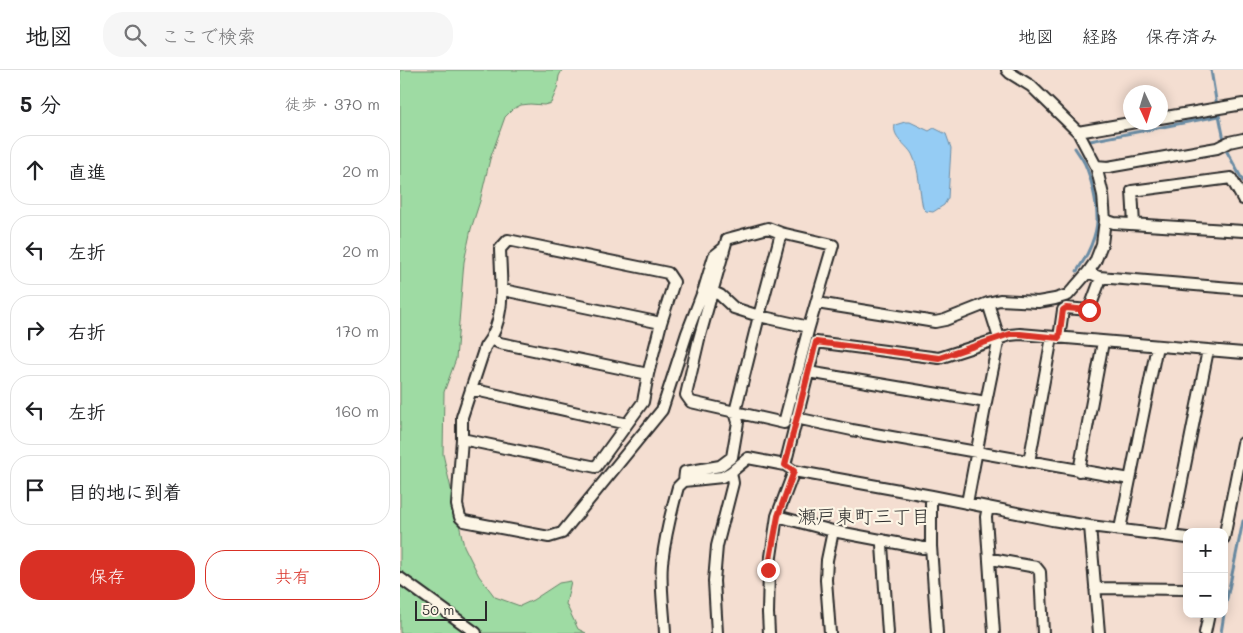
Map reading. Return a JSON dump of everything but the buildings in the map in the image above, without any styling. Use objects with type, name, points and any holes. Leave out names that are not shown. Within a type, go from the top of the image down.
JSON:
[{"type":"street","points":[[817,303],[935,322],[946,320],[1000,300],[1038,302],[1056,299],[1068,295],[1088,272],[1095,262],[1102,244],[1105,220],[1103,195],[1096,166],[1078,132],[1031,86],[1007,70]]},
{"type":"street","points":[[1168,117],[1243,104]]},
{"type":"street","points":[[1078,132],[1123,124]]},
{"type":"street","points":[[1096,166],[1108,167],[1217,148],[1229,142],[1243,140]]},
{"type":"street","points":[[1134,224],[1132,191],[1231,178],[1243,199]]},
{"type":"street","points":[[1105,220],[1114,223],[1243,231]]},
{"type":"street","points":[[768,228],[781,233],[833,245],[784,423],[691,402],[686,394],[724,248],[727,239],[768,228]]},
{"type":"street","points":[[684,481],[685,472],[720,466],[732,457],[738,422],[735,412],[781,233]]},
{"type":"street","points":[[462,439],[596,467],[643,402],[661,323],[674,282],[668,273],[508,240],[500,249],[502,291],[500,314],[491,339],[485,347],[462,417],[458,505],[460,517],[464,521],[549,537],[562,533],[662,410],[714,256],[724,248]]},
{"type":"street","points":[[1088,272],[1101,278],[1243,289]]},
{"type":"street","points":[[1029,462],[1063,310],[1066,308],[1089,310],[1101,278]]},
{"type":"street","points":[[502,291],[661,323]]},
{"type":"street","points":[[713,292],[720,295],[734,308],[759,316],[809,327]]},
{"type":"street","points":[[967,502],[999,338],[988,303]]},
{"type":"street","points":[[785,465],[816,342],[939,358],[1010,334],[1020,334],[1243,353]]},
{"type":"street","points":[[491,339],[500,343],[648,374]]},
{"type":"street","points":[[1079,471],[1103,342]]},
{"type":"street","points":[[1120,529],[1157,346]]},
{"type":"street","points":[[1171,536],[1208,350]]},
{"type":"street","points":[[808,372],[986,402]]},
{"type":"street","points":[[472,389],[627,424]]},
{"type":"street","points":[[796,418],[852,430],[1130,479]]},
{"type":"street","points":[[1226,528],[1243,444]]},
{"type":"street","points":[[665,633],[662,563],[666,535],[678,486],[684,481],[722,477],[748,458],[785,465],[794,471],[967,502],[1052,520],[1183,538]]},
{"type":"street","points":[[769,633],[768,570],[778,516],[794,471]]},
{"type":"street","points":[[717,633],[714,581],[717,546],[733,482],[731,472]]},
{"type":"street","points":[[932,496],[930,503],[931,546],[938,633]]},
{"type":"street","points":[[988,507],[986,517],[994,633]]},
{"type":"street","points":[[778,516],[833,531],[924,548],[931,546]]},
{"type":"street","points":[[1090,526],[1099,633]]},
{"type":"street","points":[[830,633],[826,580],[827,560],[833,531]]},
{"type":"street","points":[[883,540],[888,633]]},
{"type":"street","points":[[989,560],[1036,567],[1040,572],[1043,633]]},
{"type":"street","points":[[400,578],[476,633]]},
{"type":"street","points":[[1095,588],[1183,589]]},
{"type":"street","points":[[1205,633],[1208,618]]},
{"type":"green space","points":[[400,70],[562,70],[551,103],[544,105],[521,105],[513,109],[505,117],[490,159],[464,262],[456,359],[444,392],[443,454],[464,546],[479,576],[495,597],[520,606],[559,583],[571,581],[566,604],[578,629],[586,633],[400,633]]},
{"type":"water","points":[[910,122],[929,131],[934,128],[946,134],[951,148],[948,198],[944,205],[933,212],[926,211],[923,208],[915,160],[896,133],[895,125]]},
{"type":"waterway","points":[[1211,70],[1217,106]]},
{"type":"waterway","points":[[1219,115],[1226,150],[1243,181]]},
{"type":"waterway","points":[[1090,141],[1219,116]]},
{"type":"waterway","points":[[1075,148],[1085,164],[1097,211],[1096,231],[1077,271]]},
{"type":"waterway","points":[[1228,594],[1243,521]]},
{"type":"waterway","points":[[1221,633],[1223,618]]},
{"type":"district","name":"瀬戸東町三丁目","points":[[864,515]]},
{"type":"route","points":[[768,570],[778,516],[794,471],[785,465],[816,342],[939,358],[1010,334],[1059,338],[1063,310],[1066,308],[1089,310]]}]
